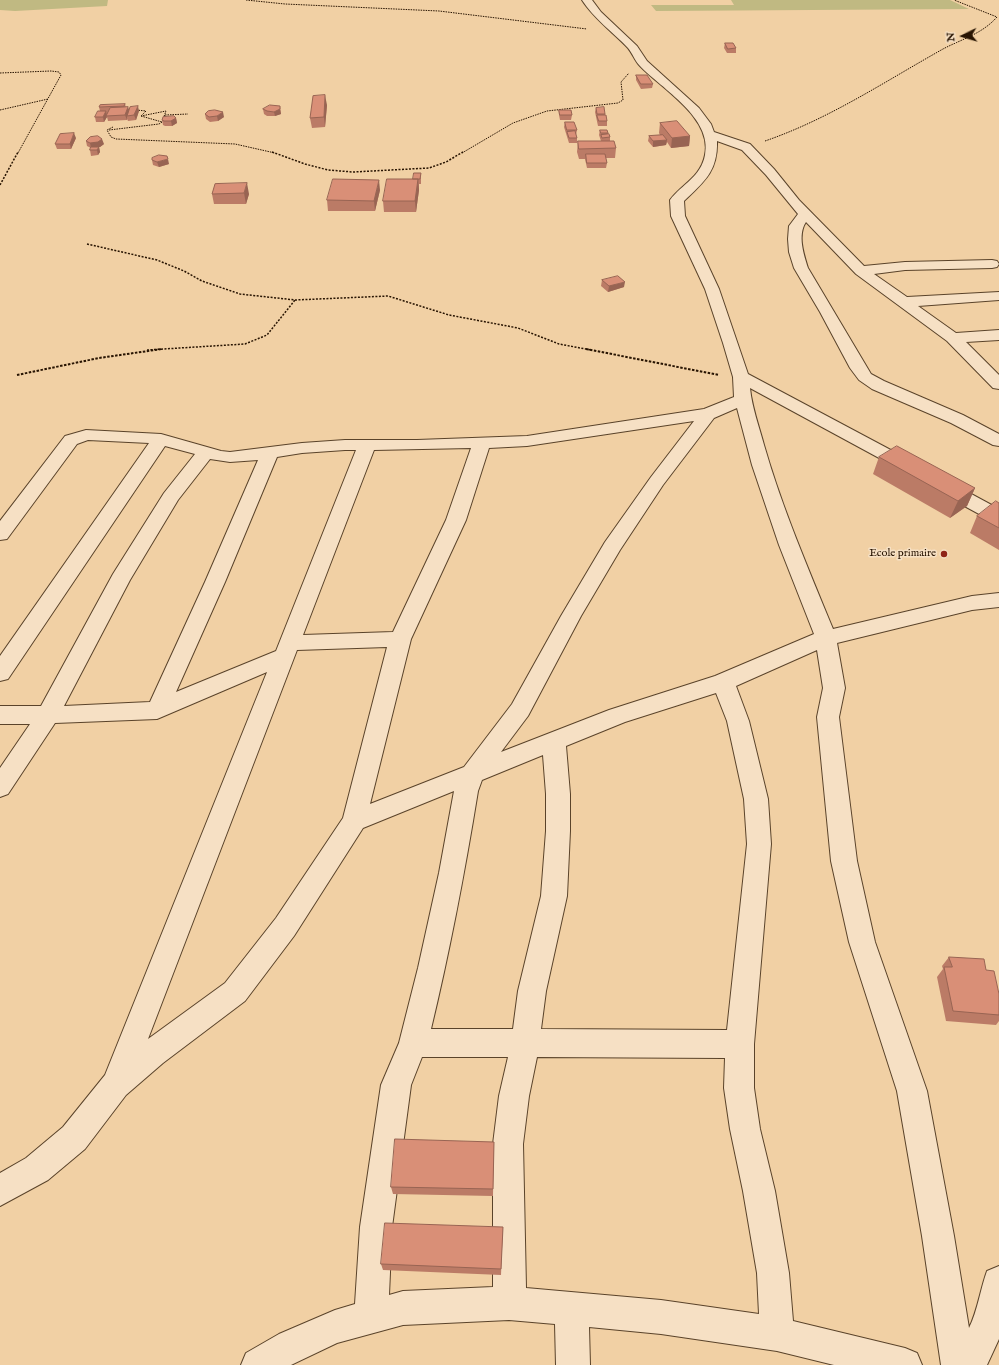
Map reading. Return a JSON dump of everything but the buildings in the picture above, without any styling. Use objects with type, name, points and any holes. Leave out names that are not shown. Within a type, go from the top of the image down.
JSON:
[{"type":"street","points":[[587,0],[602,19],[620,34],[635,50],[642,63],[682,96],[698,115],[710,134],[712,143],[711,156],[704,172],[677,200],[676,209],[712,289],[741,378],[743,400],[761,465],[786,538],[826,638],[834,688],[828,717],[844,861],[862,942],[912,1091],[938,1236],[958,1365]]},
{"type":"street","points":[[710,134],[746,147],[770,172],[794,203],[861,271],[954,338],[993,371],[999,384]]},
{"type":"street","points":[[805,214],[796,226],[795,239],[796,252],[801,268],[828,312],[858,368],[865,377],[878,385],[957,419],[999,441]]},
{"type":"street","points":[[861,271],[905,266],[992,264]]},
{"type":"street","points":[[904,302],[999,296]]},
{"type":"street","points":[[954,338],[999,335]]},
{"type":"street","points":[[741,378],[803,409],[999,517]]},
{"type":"street","points":[[0,534],[71,440],[86,435],[161,439],[205,453],[230,457],[302,448],[527,441],[708,414],[743,400]]},
{"type":"street","points":[[371,1316],[376,1227],[396,1085],[413,1042],[432,968],[452,873],[466,791],[473,772],[520,710],[571,616],[612,547],[657,481],[708,414]]},
{"type":"street","points":[[0,673],[161,439]]},
{"type":"street","points":[[0,1190],[37,1169],[74,1138],[116,1085],[153,1054],[235,992],[285,928],[354,821],[400,639],[456,520],[482,442]]},
{"type":"street","points":[[116,1085],[367,445]]},
{"type":"street","points":[[0,787],[48,715],[120,579],[171,497],[205,453]]},
{"type":"street","points":[[157,710],[248,507],[270,453]]},
{"type":"street","points":[[354,821],[473,772],[617,716],[723,682],[826,638],[972,603],[999,600]]},
{"type":"street","points":[[0,715],[48,715],[157,710],[286,650],[400,639]]},
{"type":"street","points":[[723,682],[738,721],[746,750],[756,799],[759,844],[740,1044],[739,1088],[745,1129],[759,1191],[773,1273],[777,1334]]},
{"type":"street","points":[[509,1303],[510,1263],[508,1144],[514,1096],[525,1044],[532,991],[555,889],[558,794],[554,740]]},
{"type":"street","points":[[413,1042],[525,1044],[740,1044]]},
{"type":"street","points":[[969,1365],[990,1321],[999,1283]]},
{"type":"street","points":[[258,1365],[291,1346],[335,1327],[403,1308],[509,1303],[661,1317],[777,1334],[905,1365]]},
{"type":"street","points":[[572,1308],[573,1365]]},
{"type":"path","points":[[246,0],[285,4],[446,12],[551,24],[620,34]]},
{"type":"path","points":[[746,147],[793,132],[836,110],[945,48],[980,32],[998,16],[954,0]]},
{"type":"path","points":[[107,130],[110,134],[110,138],[116,139],[235,144],[273,152],[305,164],[328,170],[353,172],[429,168],[446,162],[513,123],[548,111],[618,103],[623,100],[620,83],[621,79],[642,63]]},
{"type":"path","points":[[0,73],[51,71],[59,72],[61,75],[0,185]]},
{"type":"path","points":[[0,110],[48,98]]},
{"type":"path","points":[[136,110],[146,111],[141,116]]},
{"type":"path","points":[[107,130],[159,124],[162,122],[166,111],[163,110],[141,116]]},
{"type":"path","points":[[165,115],[188,114]]},
{"type":"path","points":[[141,116],[162,122]]},
{"type":"path","points":[[107,130],[113,128]]},
{"type":"path","points":[[87,244],[157,260],[184,271],[202,281],[240,294],[295,300],[388,296],[449,315],[518,328],[559,344],[741,378]]},
{"type":"path","points":[[17,375],[99,358],[148,350],[245,344],[267,335],[295,300]]},
{"type":"shaded area","points":[[0,0],[108,0],[107,6],[15,11],[0,10]]},
{"type":"shaded area","points":[[731,0],[950,0],[969,9],[656,11],[651,5],[734,5]]},
{"type":"place","name":"Ecole primaire","points":[[944,554]]}]
